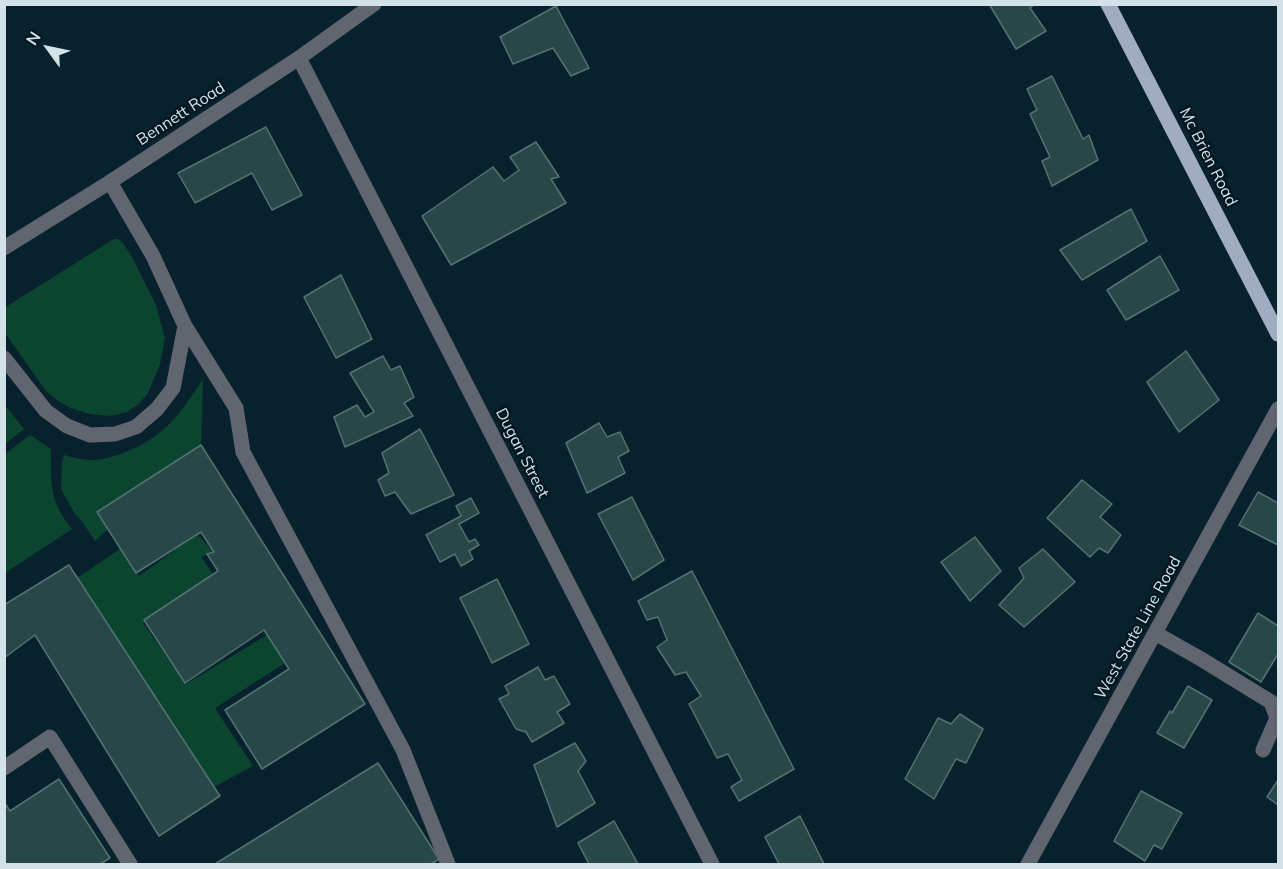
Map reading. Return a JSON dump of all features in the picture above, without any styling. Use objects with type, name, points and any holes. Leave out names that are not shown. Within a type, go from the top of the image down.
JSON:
[{"type":"main road","name":"Mc Brien Road","points":[[1108,4],[1277,330]]},
{"type":"street","name":"Bennett Road","points":[[4,248],[110,182],[299,58],[365,7]]},
{"type":"street","name":"Dugan Street","points":[[299,58],[712,864]]},
{"type":"street","points":[[110,182],[153,256],[185,326],[236,408],[243,452],[403,750],[448,864]]},
{"type":"street","points":[[4,358],[46,411],[67,426],[90,435],[115,434],[136,427],[157,409],[173,388],[185,326]]},
{"type":"street","name":"West State Line Road","points":[[1028,864],[1278,409]]},
{"type":"street","points":[[1155,633],[1271,702],[1277,718],[1263,750]]},
{"type":"street","points":[[4,768],[50,737],[130,864]]},
{"type":"green space","points":[[114,239],[123,243],[132,257],[156,305],[165,338],[160,364],[148,393],[140,403],[127,412],[110,416],[89,414],[71,408],[46,391],[5,333],[4,308]]},
{"type":"green space","points":[[203,379],[201,445],[98,511],[108,529],[95,541],[75,514],[61,489],[64,455],[87,460],[100,459],[115,456],[150,440],[170,424]]},
{"type":"green space","points":[[5,405],[24,429],[5,444]]},
{"type":"green space","points":[[30,435],[51,449],[55,501],[72,529],[5,573],[5,454]]},
{"type":"green space","points":[[197,534],[214,552],[201,557],[213,574],[143,623],[186,684],[267,635],[285,663],[215,708],[253,766],[214,787],[77,578],[120,549],[139,576]]},
{"type":"building","points":[[989,4],[1035,4],[1030,8],[1046,31],[1016,49]]},
{"type":"building","points":[[556,6],[589,68],[571,76],[553,48],[513,64],[500,37]]},
{"type":"building","points":[[1052,76],[1083,139],[1089,135],[1098,160],[1052,186],[1042,161],[1050,157],[1030,114],[1037,110],[1027,89]]},
{"type":"building","points":[[266,127],[302,195],[272,210],[252,173],[195,203],[178,173]]},
{"type":"building","points":[[536,142],[559,177],[551,179],[566,203],[451,265],[422,216],[493,167],[504,181],[519,170],[510,157]]},
{"type":"building","points":[[1131,209],[1147,241],[1082,280],[1060,250]]},
{"type":"building","points":[[1160,256],[1179,290],[1126,320],[1107,290]]},
{"type":"building","points":[[341,275],[372,339],[336,358],[304,297]]},
{"type":"building","points":[[1186,351],[1219,400],[1179,432],[1147,382]]},
{"type":"building","points":[[383,356],[391,370],[400,366],[414,397],[404,403],[413,416],[345,447],[334,417],[357,405],[365,417],[374,412],[350,373]]},
{"type":"building","points":[[599,423],[607,437],[620,432],[629,451],[618,457],[625,473],[587,493],[566,443]]},
{"type":"building","points":[[420,429],[454,495],[411,514],[395,492],[385,496],[378,480],[389,473],[382,453]]},
{"type":"building","points":[[201,445],[365,704],[262,769],[225,710],[289,669],[264,630],[185,683],[144,620],[218,571],[207,554],[214,552],[201,532],[136,573],[97,512]]},
{"type":"building","points":[[1082,480],[1112,504],[1100,517],[1121,535],[1108,553],[1099,548],[1090,557],[1047,518]]},
{"type":"building","points":[[1258,492],[1278,503],[1278,545],[1239,525]]},
{"type":"building","points":[[632,497],[664,560],[633,580],[598,514]]},
{"type":"building","points":[[471,498],[479,513],[459,524],[469,542],[475,539],[479,545],[469,551],[473,559],[461,566],[455,554],[440,562],[426,535],[461,516],[456,506]]},
{"type":"building","points":[[975,537],[1001,571],[970,601],[941,562]]},
{"type":"building","points":[[1043,549],[1075,582],[1024,627],[999,605],[1024,578],[1019,568]]},
{"type":"building","points":[[69,565],[220,796],[159,836],[35,635],[4,658],[4,605]]},
{"type":"building","points":[[692,571],[794,769],[739,801],[731,787],[742,780],[728,754],[717,758],[689,704],[701,696],[686,672],[675,675],[657,647],[667,640],[658,617],[647,620],[638,601]]},
{"type":"building","points":[[497,579],[529,644],[492,663],[460,598]]},
{"type":"building","points":[[1258,613],[1278,626],[1278,654],[1261,682],[1229,662]]},
{"type":"building","points":[[538,667],[545,680],[554,676],[570,704],[557,712],[564,723],[532,742],[526,732],[516,729],[499,699],[509,694],[505,686]]},
{"type":"building","points":[[1188,686],[1212,700],[1184,748],[1157,733]]},
{"type":"building","points":[[960,714],[983,729],[966,763],[956,759],[934,799],[905,779],[938,718],[951,724]]},
{"type":"building","points":[[575,743],[586,761],[578,771],[595,803],[557,827],[534,765]]},
{"type":"building","points":[[378,763],[439,859],[431,864],[215,864]]},
{"type":"building","points":[[59,779],[110,858],[100,864],[4,864],[4,802],[10,811]]},
{"type":"building","points":[[1278,780],[1278,805],[1267,797]]},
{"type":"building","points":[[1141,791],[1182,813],[1162,849],[1154,845],[1145,861],[1114,841]]},
{"type":"building","points":[[800,816],[824,864],[779,864],[765,837]]},
{"type":"building","points":[[614,821],[638,864],[589,864],[578,843]]}]
